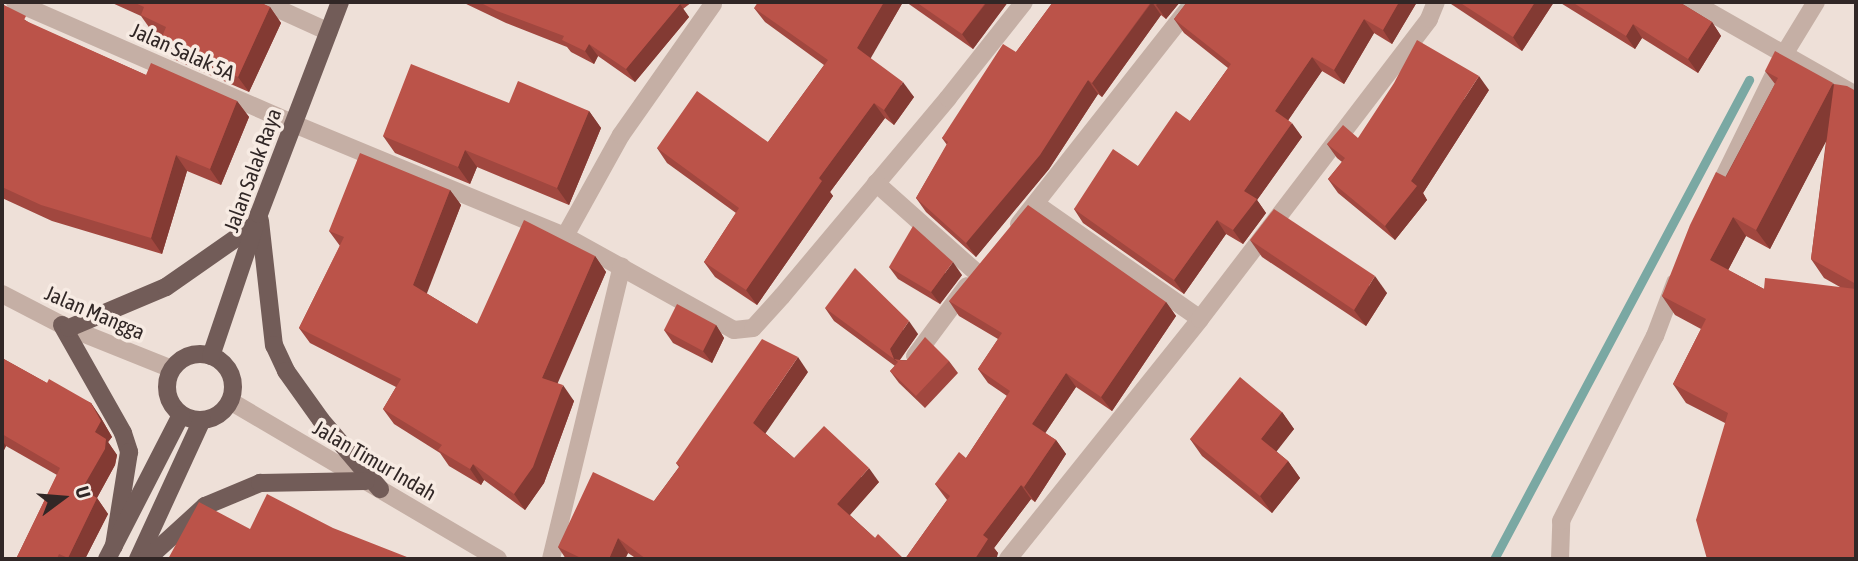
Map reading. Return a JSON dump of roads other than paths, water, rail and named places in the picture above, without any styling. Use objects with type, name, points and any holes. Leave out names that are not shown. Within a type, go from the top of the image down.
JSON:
[{"type":"main road","name":"Jalan Salak Raya","points":[[211,356],[257,219],[340,2]]},
{"type":"main road","points":[[111,553],[128,452],[123,433],[66,326],[166,287],[257,219],[274,345],[286,371],[373,485]]},
{"type":"main road","points":[[190,356],[211,356],[222,363],[230,375],[233,388],[230,401],[218,414],[202,420],[181,415],[169,398],[168,378],[172,369],[190,356]]},
{"type":"main road","points":[[111,553],[181,415]]},
{"type":"main road","points":[[138,559],[202,420]]},
{"type":"main road","points":[[147,559],[205,506],[260,483],[373,485]]},
{"type":"street","name":"Jalan Salak 5A","points":[[15,2],[294,124],[565,236],[734,330],[753,328],[948,98],[1024,2]]},
{"type":"street","points":[[263,2],[329,32]]},
{"type":"street","points":[[1011,233],[1194,2]]},
{"type":"street","points":[[1008,559],[1200,318],[1429,19],[1436,2]]},
{"type":"street","points":[[1692,2],[1856,95]]},
{"type":"street","points":[[1706,215],[1783,56],[1816,2]]},
{"type":"street","points":[[565,236],[621,135],[713,5]]},
{"type":"street","points":[[876,183],[981,268],[910,363]]},
{"type":"street","points":[[1036,204],[1200,318]]},
{"type":"street","points":[[551,559],[622,266]]},
{"type":"street","points":[[1560,559],[1561,521],[1655,336],[1682,266]]},
{"type":"street","name":"Jalan Mangga","points":[[2,295],[66,326],[172,369]]},
{"type":"street","name":"Jalan Timur Indah","points":[[230,401],[498,559]]},
{"type":"waterway","points":[[1494,559],[1749,80]]}]
